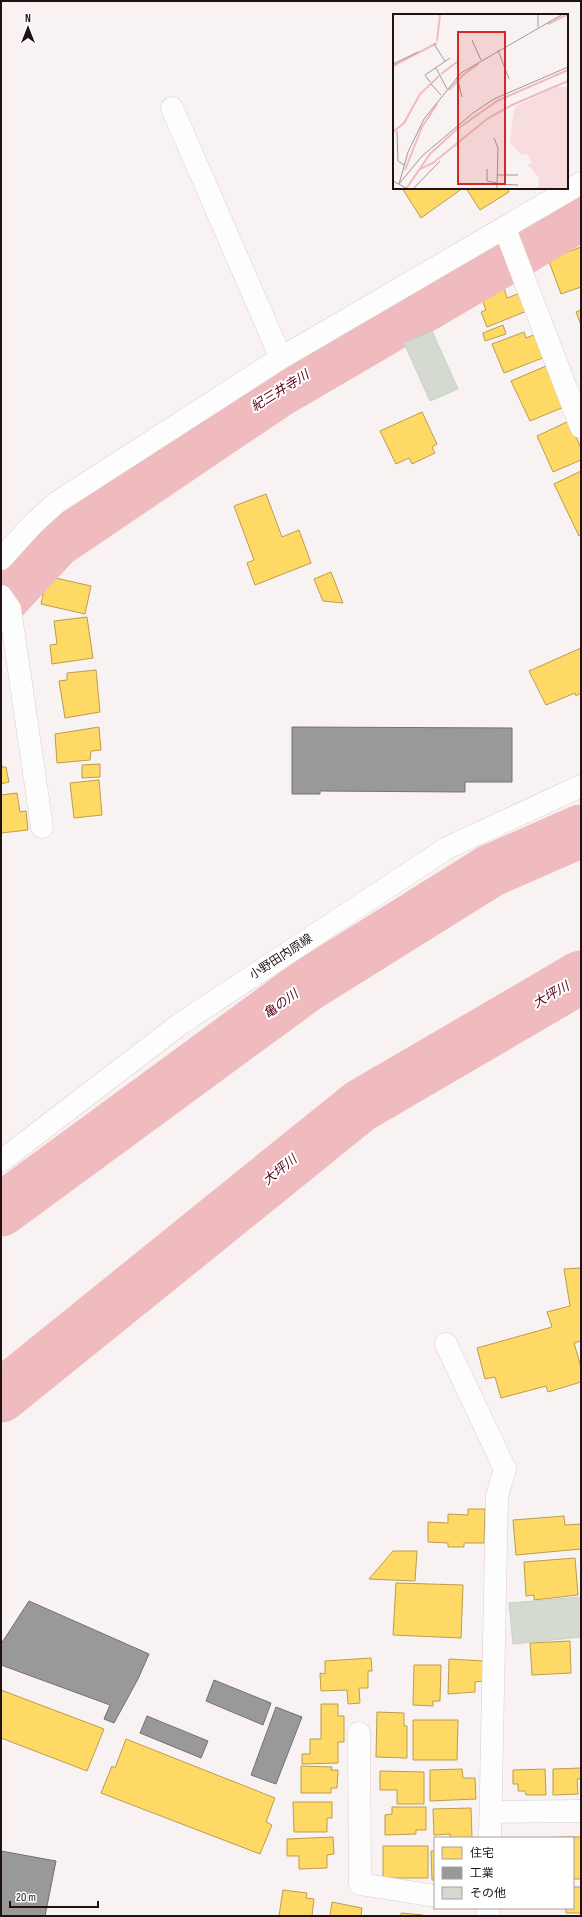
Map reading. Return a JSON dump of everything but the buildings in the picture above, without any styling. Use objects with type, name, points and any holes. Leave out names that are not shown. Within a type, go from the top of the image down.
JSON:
[{"type":"street","points":[[172,108],[281,358]]},
{"type":"street","points":[[1,559],[32,525],[56,503],[281,358],[508,236],[581,183]]},
{"type":"street","points":[[508,236],[581,428]]},
{"type":"street","points":[[5,602],[42,827]]},
{"type":"street","name":"小野田内原線","points":[[1,1161],[180,1024],[447,848],[581,786]]},
{"type":"street","points":[[446,1344],[505,1469],[497,1496],[490,1837]]},
{"type":"street","points":[[359,1733],[360,1884],[434,1896]]},
{"type":"street","points":[[491,1812],[581,1811]]},
{"type":"waterway","name":"紀三井寺川","points":[[1,600],[56,541],[275,393],[581,214]]},
{"type":"waterway","name":"亀の川","points":[[1,1210],[306,986],[490,871],[581,831]]},
{"type":"waterway","name":"大坪川","points":[[1,1396],[360,1106],[581,977]]}]
